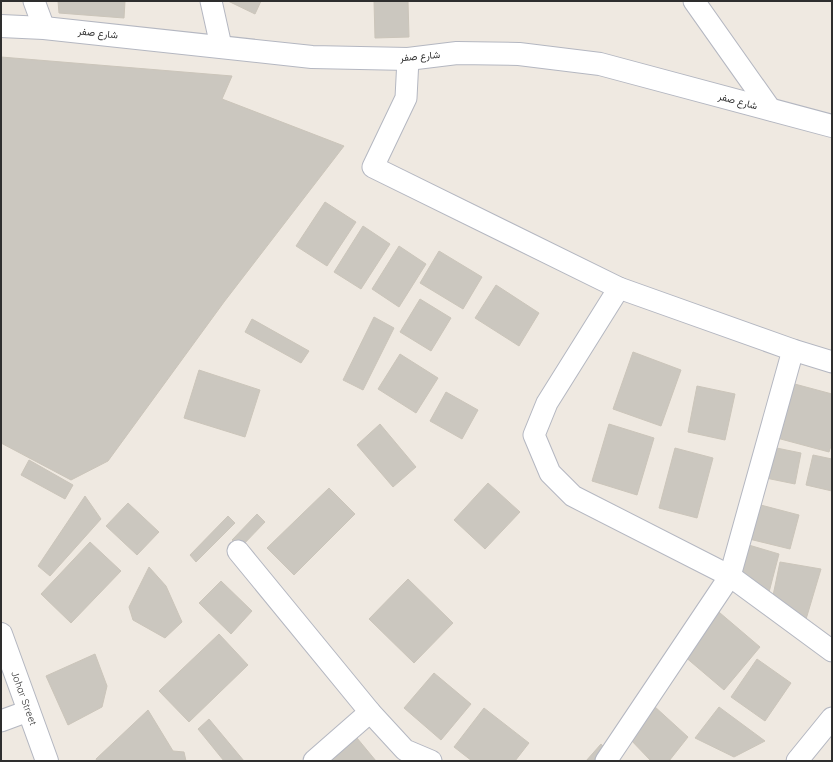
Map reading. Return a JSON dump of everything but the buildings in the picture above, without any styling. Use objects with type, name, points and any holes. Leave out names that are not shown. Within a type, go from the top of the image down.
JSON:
[{"type":"street","points":[[34,1],[44,28]]},
{"type":"street","points":[[211,1],[220,46]]},
{"type":"street","points":[[694,1],[771,110]]},
{"type":"street","name":"شارع صفر","points":[[1,26],[44,28],[312,57],[408,59],[457,53],[518,54],[600,64],[832,126]]},
{"type":"street","points":[[408,59],[406,98],[373,167],[619,288],[793,350],[832,362]]},
{"type":"street","points":[[619,288],[547,403],[534,435],[550,473],[573,496],[730,576],[832,652]]},
{"type":"street","points":[[606,761],[730,576],[793,350]]},
{"type":"street","points":[[238,551],[370,712],[405,750],[431,761]]},
{"type":"street","name":"Johar Street","points":[[1,634],[46,761]]},
{"type":"street","points":[[1,721],[28,711]]},
{"type":"street","points":[[314,761],[370,712]]},
{"type":"street","points":[[797,761],[832,718]]}]
